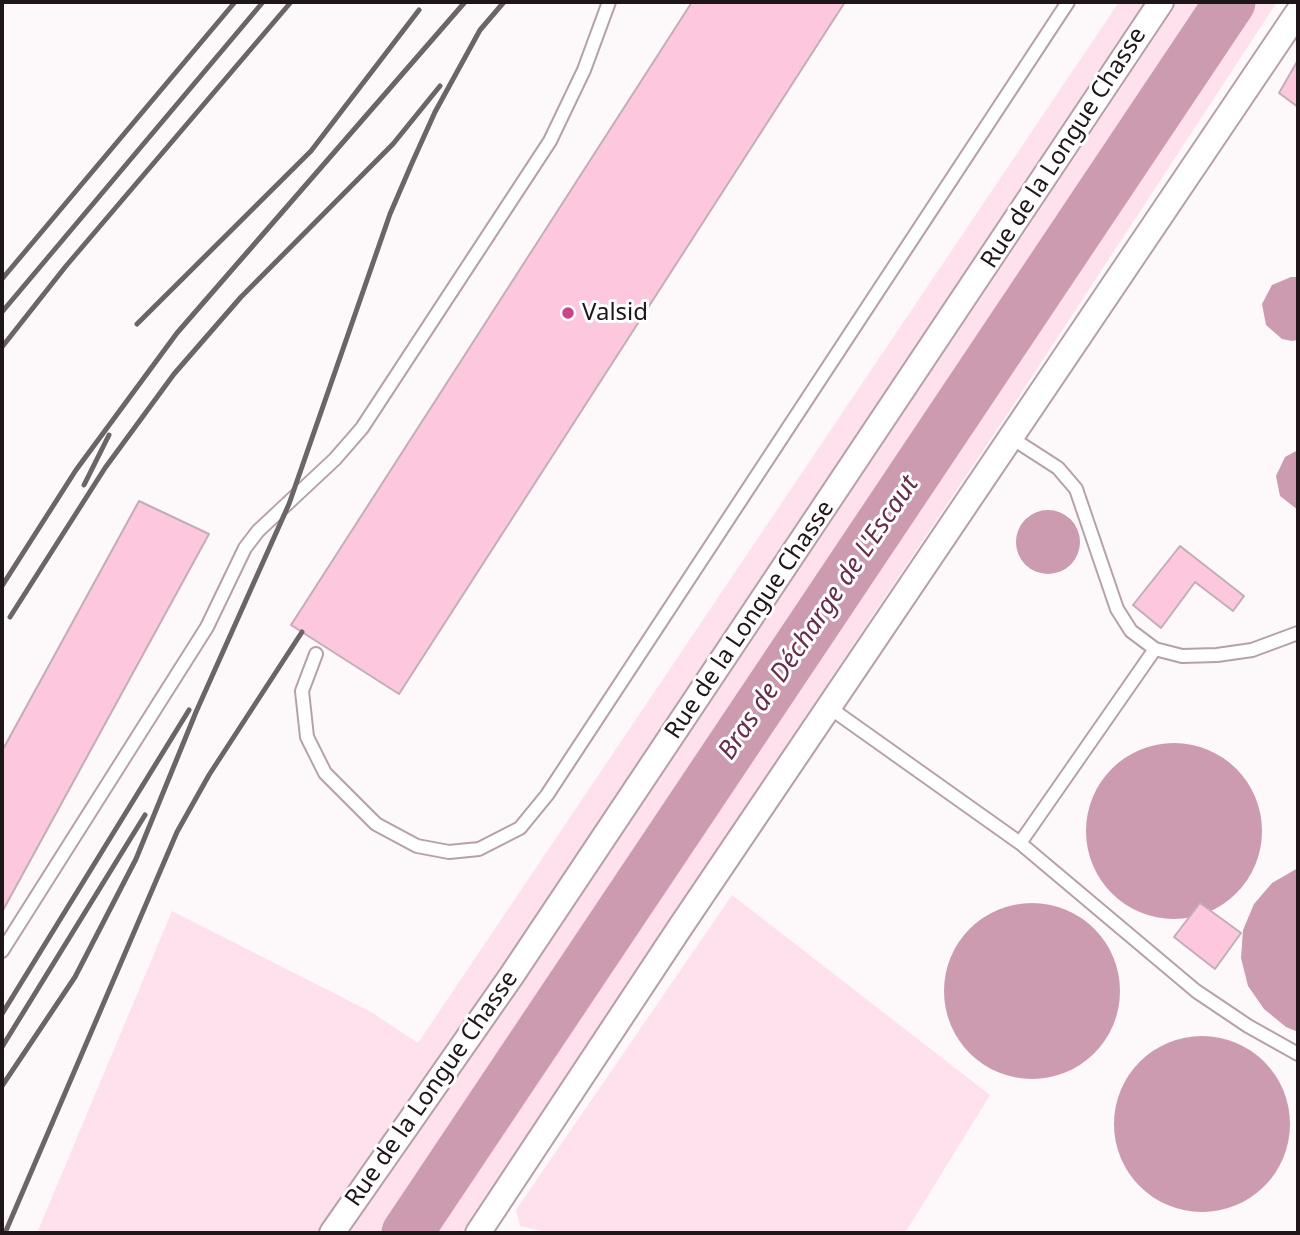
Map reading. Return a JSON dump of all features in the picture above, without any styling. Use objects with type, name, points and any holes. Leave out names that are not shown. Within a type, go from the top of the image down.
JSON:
[{"type":"street","name":"Rue de la Longue Chasse","points":[[332,1233],[512,975],[1161,2]]},
{"type":"street","points":[[478,1233],[1010,437],[1298,12]]},
{"type":"lane","points":[[2,951],[207,627],[245,548],[258,531],[335,459],[362,428],[550,141],[584,70],[609,2]]},
{"type":"lane","points":[[316,654],[302,691],[307,737],[318,764],[376,824],[417,846],[449,852],[479,849],[520,828],[547,796],[1068,2]]},
{"type":"lane","points":[[1010,437],[1058,468],[1076,489],[1117,609],[1132,631],[1155,649],[1182,656],[1217,655],[1252,650],[1298,633]]},
{"type":"lane","points":[[1020,843],[1155,649]]},
{"type":"lane","points":[[830,708],[1020,843],[1196,991],[1248,1026],[1298,1054]]},
{"type":"shaded area","points":[[1119,2],[1277,2],[1012,407],[461,1233],[37,1233],[172,911],[371,1012],[418,1043]]},
{"type":"shaded area","points":[[1298,277],[1298,340],[1292,341],[1282,339],[1266,325],[1262,304],[1272,285]]},
{"type":"shaded area","points":[[1298,450],[1298,510],[1280,496],[1276,476],[1285,457]]},
{"type":"shaded area","points":[[1048,510],[1060,512],[1071,519],[1078,530],[1078,554],[1071,565],[1060,572],[1048,574],[1036,572],[1025,565],[1018,554],[1016,542],[1018,530],[1025,519],[1036,512]]},
{"type":"shaded area","points":[[1174,743],[1208,750],[1236,769],[1255,797],[1262,831],[1255,865],[1236,893],[1208,912],[1174,919],[1140,912],[1112,893],[1093,865],[1086,831],[1093,797],[1112,769],[1140,750]]},
{"type":"shaded area","points":[[1298,868],[1298,1032],[1286,1027],[1264,1009],[1248,986],[1241,958],[1243,930],[1254,904],[1272,883]]},
{"type":"shaded area","points":[[732,895],[990,1095],[905,1233],[550,1233],[520,1226],[516,1210]]},
{"type":"shaded area","points":[[1032,903],[1066,910],[1094,929],[1113,957],[1120,991],[1113,1025],[1094,1053],[1066,1072],[1032,1079],[998,1072],[970,1053],[951,1025],[944,991],[951,957],[970,929],[998,910]]},
{"type":"shaded area","points":[[1202,1036],[1236,1043],[1264,1062],[1283,1090],[1290,1124],[1283,1158],[1264,1186],[1236,1205],[1202,1212],[1168,1205],[1140,1186],[1121,1158],[1114,1124],[1121,1090],[1140,1062],[1168,1043]]},
{"type":"building","name":"Valsid","points":[[692,2],[845,2],[399,694],[291,625]]},
{"type":"building","points":[[1298,60],[1298,107],[1279,93]]},
{"type":"building","points":[[139,501],[209,534],[2,912],[2,751]]},
{"type":"building","points":[[1180,546],[1244,596],[1233,611],[1195,582],[1161,628],[1133,605]]},
{"type":"building","points":[[1200,903],[1241,933],[1215,969],[1174,937]]},
{"type":"waterway","name":"Bras de Décharge de L'Escaut","points":[[407,1233],[1230,2]]},
{"type":"railway","points":[[2,279],[235,2]]},
{"type":"railway","points":[[2,312],[263,2]]},
{"type":"railway","points":[[2,347],[66,266],[291,2]]},
{"type":"railway","points":[[2,586],[76,470],[177,333],[465,2]]},
{"type":"railway","points":[[2,1086],[75,977],[136,859],[196,712],[289,504],[390,214],[435,112],[480,30],[504,2]]},
{"type":"railway","points":[[137,324],[311,151],[419,10]]},
{"type":"railway","points":[[10,617],[105,468],[174,374],[241,297],[393,144],[440,86]]},
{"type":"railway","points":[[84,485],[109,435]]},
{"type":"railway","points":[[5,1233],[177,832],[209,775],[302,632]]},
{"type":"railway","points":[[2,1014],[189,710]]},
{"type":"railway","points":[[2,1047],[145,815]]},
{"type":"place","name":"Valsid","points":[[568,313]]}]
